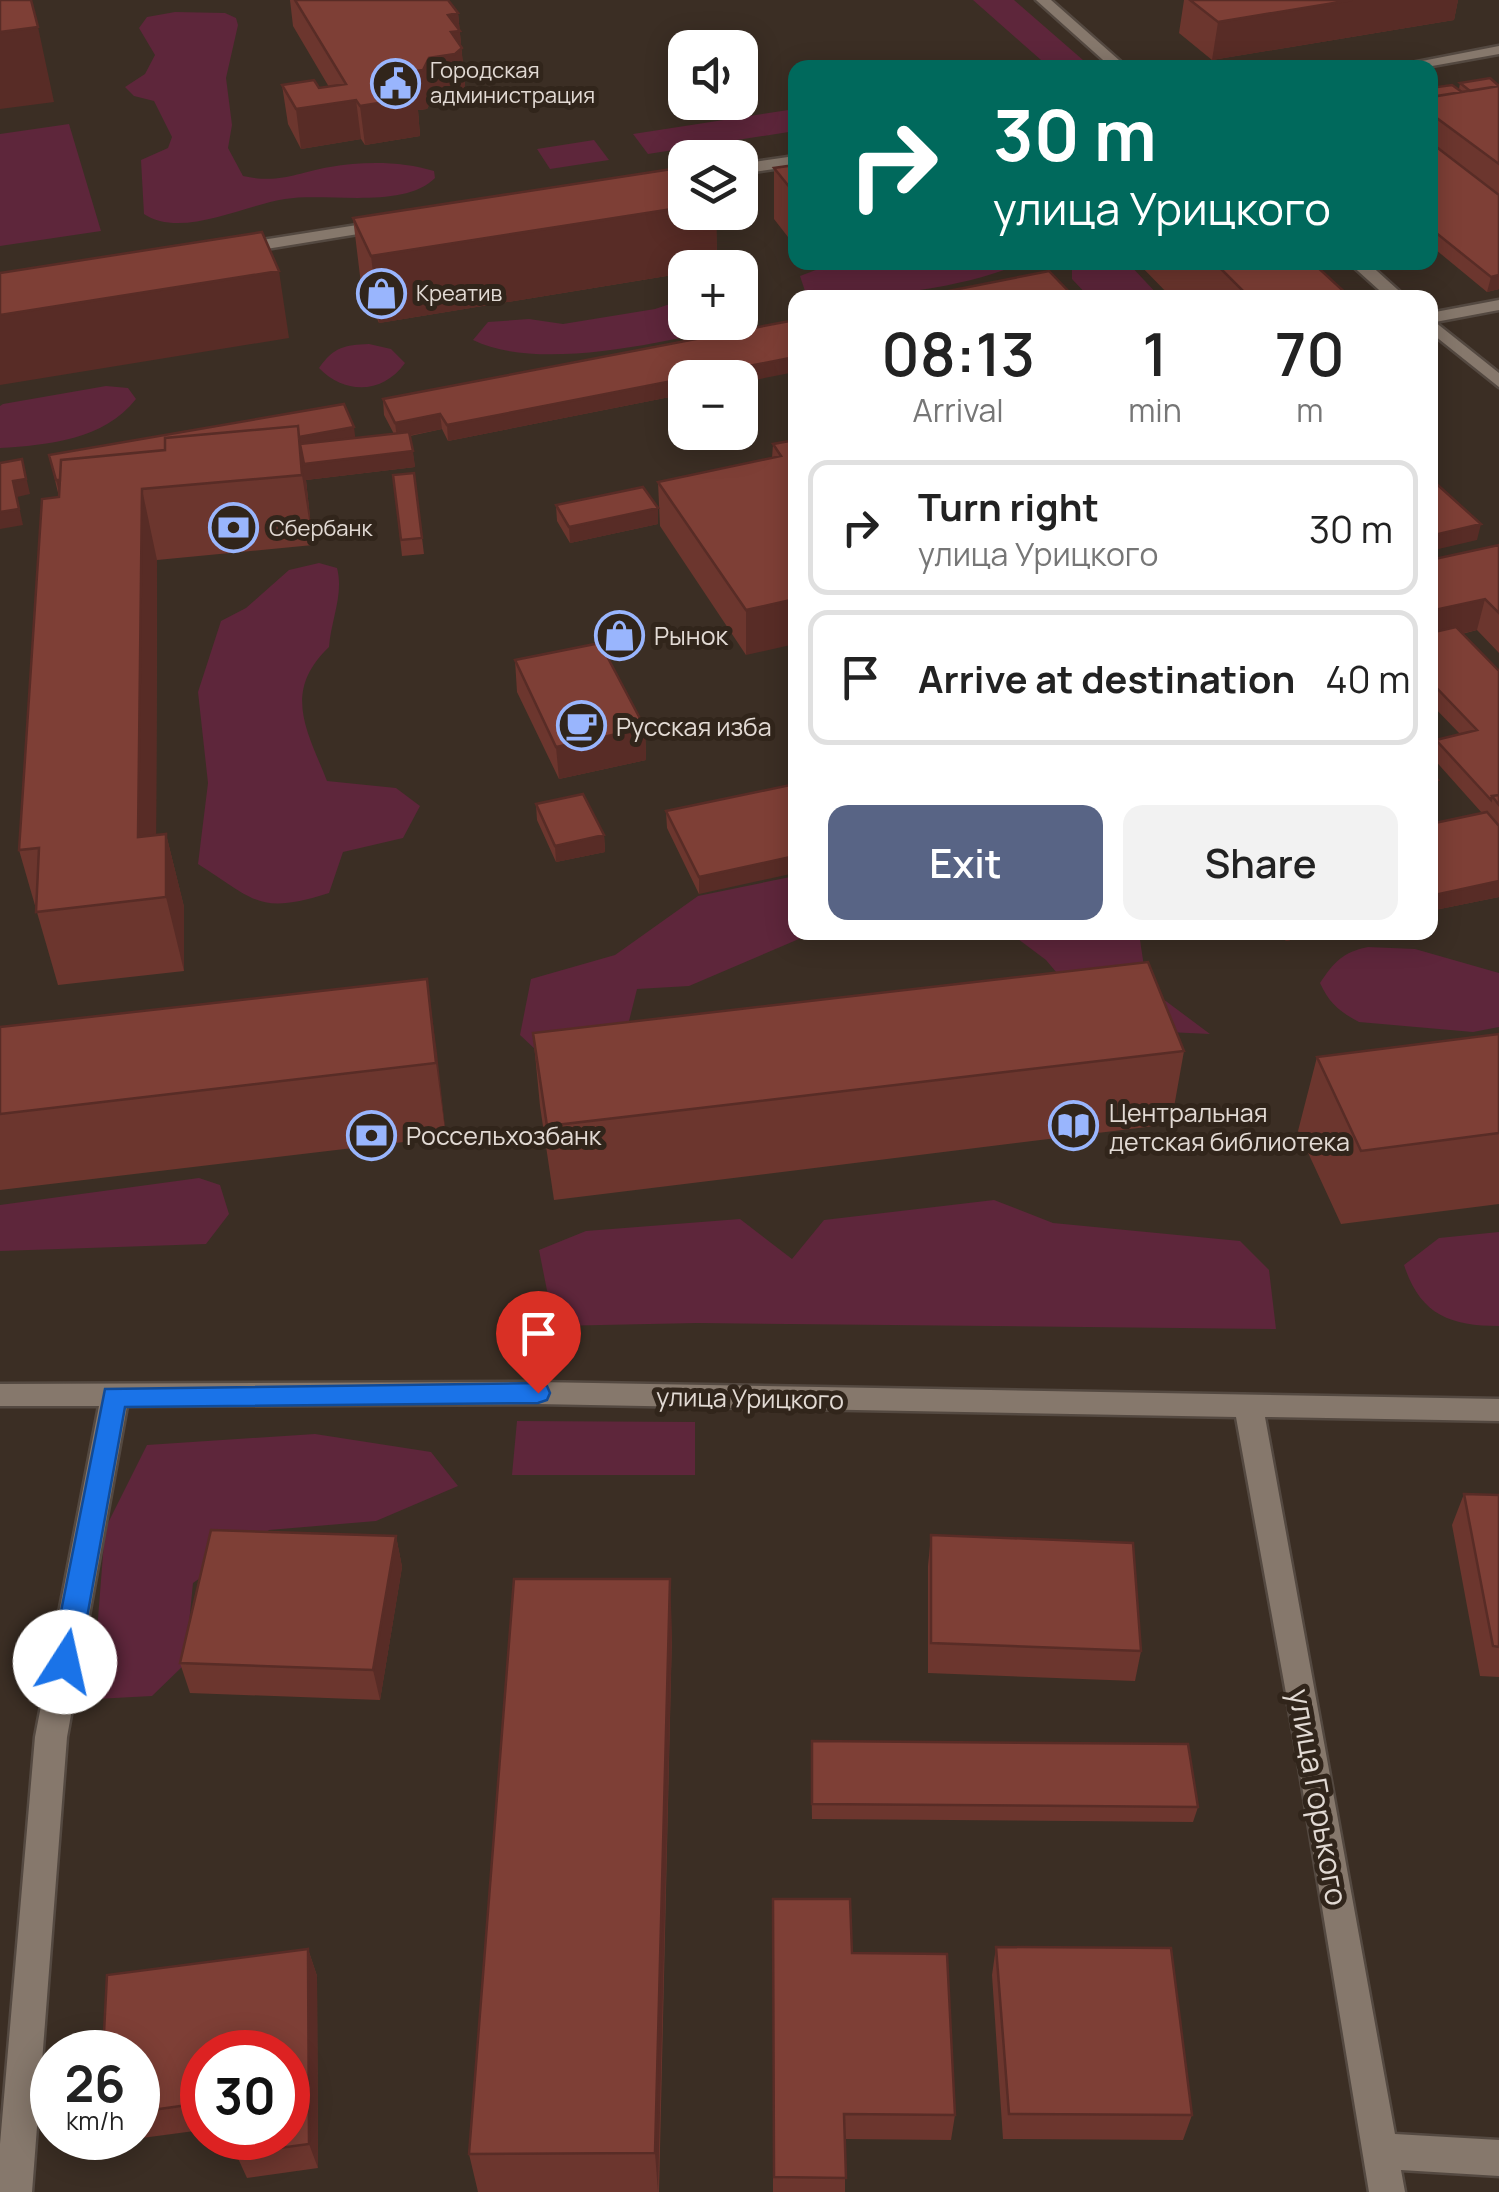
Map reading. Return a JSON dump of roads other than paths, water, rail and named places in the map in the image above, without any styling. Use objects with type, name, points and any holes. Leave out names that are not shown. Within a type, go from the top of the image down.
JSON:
[{"type":"street","points":[[1043,0],[1112,60]]},
{"type":"street","points":[[1438,60],[1499,50]]},
{"type":"street","points":[[758,166],[788,161]]},
{"type":"street","points":[[221,252],[405,222]]},
{"type":"street","points":[[1366,270],[1389,290]]},
{"type":"street","points":[[1438,323],[1499,305]]},
{"type":"street","points":[[1438,324],[1499,318]]},
{"type":"street","points":[[1438,328],[1499,382]]},
{"type":"street","name":"улица Урицкого","points":[[0,1395],[538,1393],[1499,1410]]},
{"type":"street","points":[[14,2192],[51,1737],[114,1396]]},
{"type":"street","name":"улица Горького","points":[[1248,1404],[1311,1742],[1386,2192]]},
{"type":"street","points":[[1380,2151],[1499,2158]]},
{"type":"place","name":"Городская администрация","points":[[395,83]]},
{"type":"place","name":"Креатив","points":[[381,293]]},
{"type":"place","name":"Сбербанк","points":[[234,528]]},
{"type":"place","name":"Рынок","points":[[619,635]]},
{"type":"place","name":"Русская изба","points":[[581,726]]},
{"type":"place","name":"Центральная детская библиотека","points":[[1074,1126]]},
{"type":"place","name":"Россельхозбанк","points":[[371,1135]]}]
